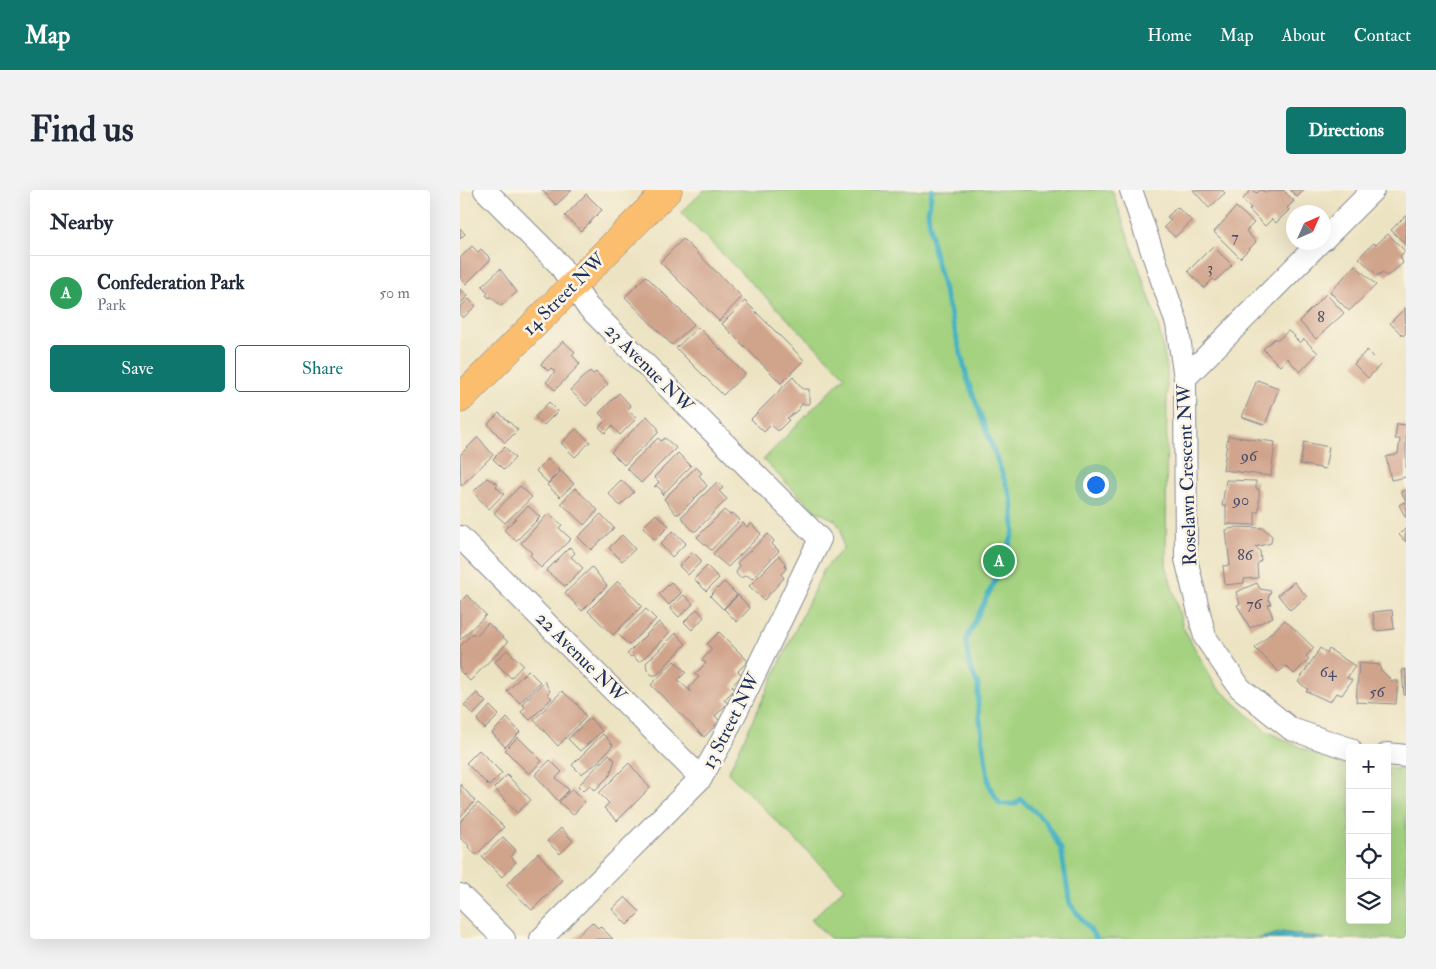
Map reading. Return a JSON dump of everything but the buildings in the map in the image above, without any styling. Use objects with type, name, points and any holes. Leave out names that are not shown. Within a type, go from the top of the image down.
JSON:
[{"type":"main road","name":"14 Street NW","points":[[460,398],[668,190]]},
{"type":"street","name":"23 Avenue NW","points":[[485,190],[559,264],[587,306],[820,539]]},
{"type":"street","name":"Roselawn Crescent NW","points":[[1131,190],[1177,324],[1184,378],[1186,559],[1205,637],[1240,688],[1291,729],[1346,748]]},
{"type":"street","points":[[1331,232],[1372,190]]},
{"type":"street","points":[[1184,378],[1312,250]]},
{"type":"street","name":"22 Avenue NW","points":[[460,536],[701,778]]},
{"type":"street","name":"13 Street NW","points":[[541,939],[701,778],[722,744],[820,539]]},
{"type":"street","points":[[1391,754],[1406,756]]},
{"type":"street","points":[[460,895],[504,939]]},
{"type":"green space","points":[[704,190],[1112,190],[1157,320],[1167,367],[1166,565],[1183,627],[1215,685],[1266,731],[1317,755],[1346,760],[1346,924],[1391,924],[1391,768],[1406,770],[1406,939],[831,939],[811,920],[844,888],[728,773],[824,569],[843,549],[841,529],[835,520],[814,510],[763,460],[845,376],[681,213]]},
{"type":"water","points":[[1282,932],[1327,939],[1258,939]]},
{"type":"waterway","points":[[932,190],[928,212],[933,248],[968,381],[1012,500],[1014,530],[1003,564],[966,640],[969,664],[978,685],[978,707],[989,785],[1000,804],[1015,804],[1021,799],[1045,821],[1061,849],[1070,904],[1097,939]]},
{"type":"place","name":"Confederation Park","points":[[999,561]]}]
